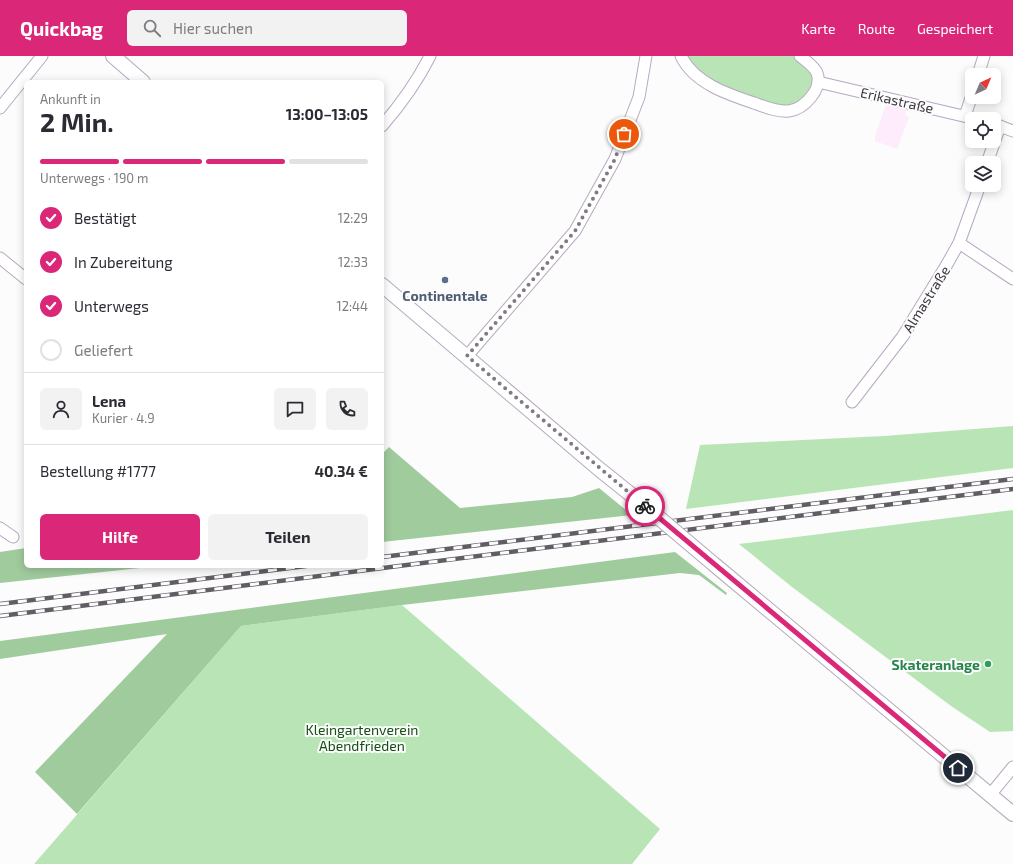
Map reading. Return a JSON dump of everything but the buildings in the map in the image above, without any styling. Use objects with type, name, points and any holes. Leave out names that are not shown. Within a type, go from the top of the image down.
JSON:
[{"type":"street","points":[[0,108],[42,56]]},
{"type":"street","points":[[112,56],[141,80]]},
{"type":"street","points":[[384,124],[400,106],[421,74],[430,56]]},
{"type":"street","points":[[467,356],[575,231],[615,159],[639,97],[646,56]]},
{"type":"street","points":[[681,56],[685,65],[705,82],[724,92],[773,110],[789,111],[808,103],[818,82],[817,74],[810,64],[800,56]]},
{"type":"street","points":[[980,68],[984,56]]},
{"type":"street","name":"Erikastraße","points":[[818,82],[965,117]]},
{"type":"street","points":[[1001,126],[1013,131]]},
{"type":"street","name":"Almastraße","points":[[852,402],[903,336],[960,243],[978,192]]},
{"type":"street","points":[[960,243],[1013,279]]},
{"type":"street","points":[[0,258],[24,277]]},
{"type":"street","points":[[384,287],[1013,814]]},
{"type":"street","points":[[0,528],[13,537]]},
{"type":"street","points":[[990,795],[1013,767]]},
{"type":"shaded area","points":[[887,102],[907,109],[905,115],[909,117],[897,149],[875,141],[875,136]]},
{"type":"green space","points":[[681,56],[800,56],[817,74],[813,94],[789,111],[724,92]]},
{"type":"green space","points":[[1013,426],[1013,468],[686,509],[700,445],[884,436]]},
{"type":"green space","points":[[389,447],[460,508],[572,497],[599,488],[632,515],[384,542],[384,452]]},
{"type":"green space","points":[[1013,510],[1013,731],[990,732],[951,706],[792,587],[739,544]]},
{"type":"green space","points":[[24,548],[24,568],[140,568],[0,583],[0,552]]},
{"type":"green space","points":[[675,552],[727,593],[726,595],[699,575],[680,573],[402,605],[241,626],[77,814],[35,772],[167,634],[0,659],[0,641]]},
{"type":"green space","name":"Kleingartenverein Abendfrieden","points":[[402,605],[660,829],[632,864],[34,864],[241,626]]},
{"type":"railway","points":[[384,557],[1013,479]]},
{"type":"railway","points":[[384,568],[1013,489]]},
{"type":"railway","points":[[0,604],[290,568]]},
{"type":"railway","points":[[0,616],[383,568]]},
{"type":"way so far","points":[[624,134],[615,159],[575,231],[467,356],[599,469],[645,506]]},
{"type":"place","name":"Continentale","points":[[445,280]]},
{"type":"place","name":"Skateranlage","points":[[988,664]]},
{"type":"route","points":[[645,506],[958,768]]}]
